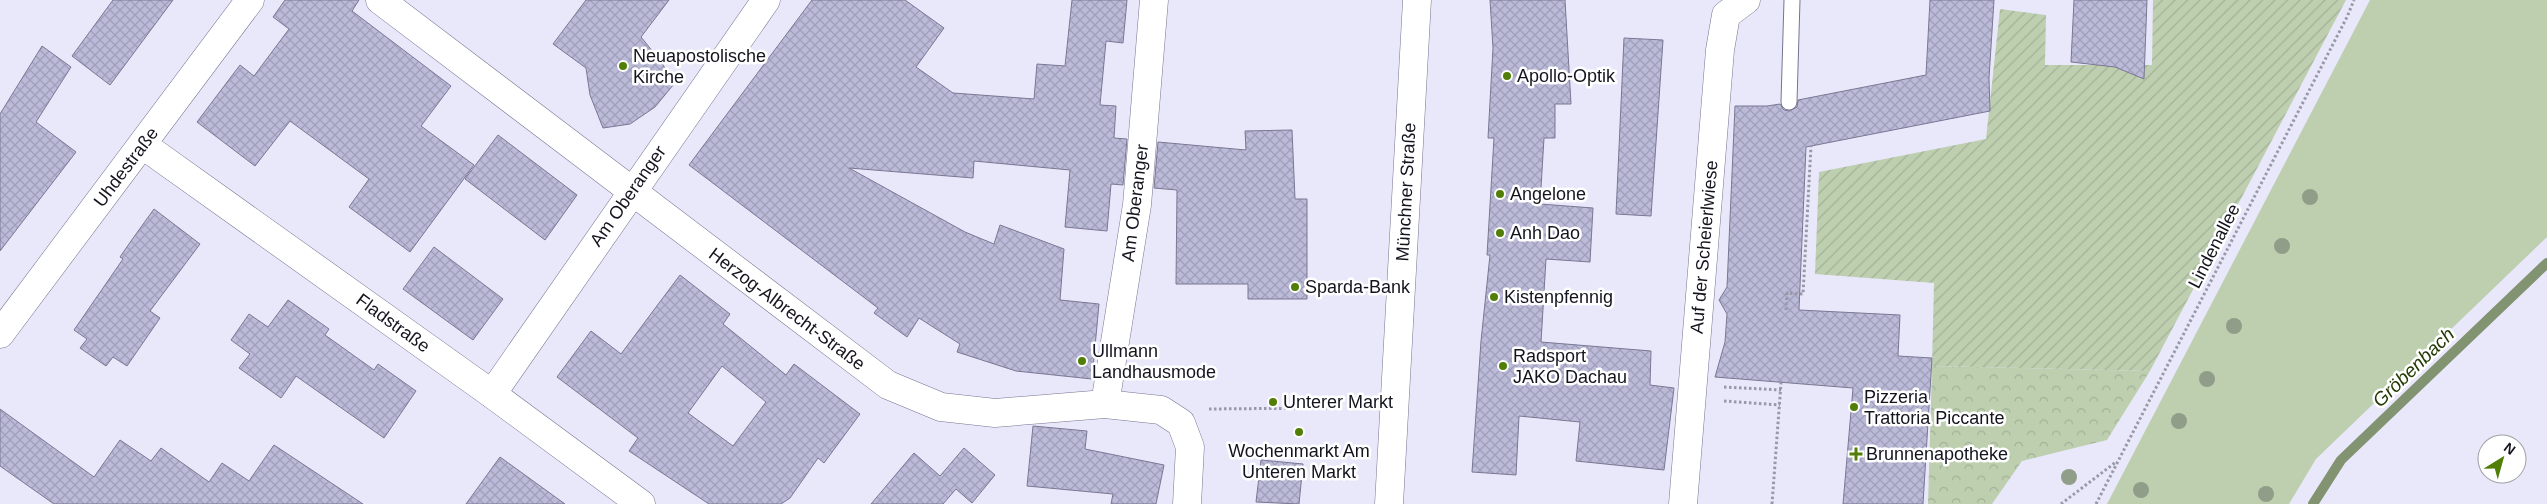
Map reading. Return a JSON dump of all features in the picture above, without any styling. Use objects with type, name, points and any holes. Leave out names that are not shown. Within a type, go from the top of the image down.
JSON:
[{"type":"street","name":"Uhdestraße","points":[[4,321],[143,145],[250,0]]},
{"type":"street","name":"Herzog-Albrecht-Straße","points":[[380,0],[888,385],[941,407],[996,413],[1105,404],[1162,410],[1181,423]]},
{"type":"street","name":"Am Oberanger","points":[[492,394],[766,0]]},
{"type":"street","name":"Am Oberanger","points":[[1105,404],[1138,204],[1154,0]]},
{"type":"street","name":"Münchner Straße","points":[[1389,504],[1418,0]]},
{"type":"street","name":"Auf der Scheierlwiese","points":[[1683,504],[1720,50],[1726,15],[1746,0]]},
{"type":"street","name":"Fladstraße","points":[[143,145],[492,394],[641,504]]},
{"type":"street","points":[[1181,423],[1190,447],[1187,504]]},
{"type":"lane","points":[[1789,102],[1792,0]]},
{"type":"path","name":"Lindenallee","points":[[2096,504],[2207,291],[2354,0]]},
{"type":"path","points":[[1786,310],[1787,293],[1803,294],[1811,146]]},
{"type":"path","points":[[1772,504],[1781,383]]},
{"type":"path","points":[[1719,386],[1781,390]]},
{"type":"path","points":[[1727,401],[1780,405]]},
{"type":"path","points":[[1181,423],[1196,409],[1328,408]]},
{"type":"path","points":[[2061,504],[2117,461]]},
{"type":"green space","points":[[2153,0],[2346,0],[2150,371],[1932,366],[1934,283],[1815,274],[1819,172],[1986,139],[2000,9],[2046,15],[2045,65],[2152,65]]},
{"type":"green space","points":[[2370,0],[2547,0],[2547,237],[2316,459],[2289,504],[2107,504]]},
{"type":"green space","points":[[1932,366],[2150,371],[2107,440],[2022,461],[1992,504],[1928,504]]},
{"type":"building","points":[[113,0],[173,0],[110,85],[72,56]]},
{"type":"building","points":[[285,0],[359,0],[352,11],[451,86],[421,126],[474,165],[410,252],[349,207],[369,179],[290,121],[255,166],[197,122],[240,65],[254,76],[289,29],[273,17]]},
{"type":"building","name":"Neuapostolische Kirche","points":[[586,0],[669,0],[641,37],[662,63],[674,84],[655,107],[630,124],[603,128],[590,95],[586,68],[553,44]]},
{"type":"building","points":[[812,0],[905,0],[944,28],[916,67],[953,93],[1034,99],[1037,64],[1065,66],[1072,0],[1127,0],[1123,43],[1106,41],[1100,105],[1116,106],[1114,138],[1127,139],[1123,185],[1111,184],[1107,231],[1065,227],[1070,170],[974,161],[973,178],[849,168],[965,232],[994,244],[1000,225],[1064,249],[1060,300],[1099,304],[1092,379],[1016,371],[957,352],[960,344],[919,318],[907,337],[874,313],[878,308],[689,165]]},
{"type":"building","points":[[1490,0],[1565,0],[1571,104],[1555,104],[1555,138],[1544,138],[1540,204],[1593,208],[1590,262],[1546,259],[1541,342],[1651,351],[1650,385],[1674,388],[1664,470],[1576,461],[1580,422],[1519,416],[1516,475],[1472,472],[1481,341],[1490,255],[1487,255],[1494,138],[1488,138],[1493,48]]},
{"type":"building","points":[[1930,0],[1994,0],[1989,78],[1990,111],[1806,147],[1799,310],[1900,315],[1898,356],[1932,358],[1923,504],[1843,504],[1853,388],[1715,377],[1725,342],[1727,314],[1719,300],[1727,287],[1735,106],[1780,104],[1784,110],[1789,111],[1797,107],[1798,100],[1926,75]]},
{"type":"building","points":[[2074,0],[2147,0],[2144,79],[2115,67],[2071,62]]},
{"type":"building","points":[[1624,38],[1663,40],[1651,216],[1616,214]]},
{"type":"building","points":[[42,46],[71,67],[36,122],[76,152],[0,251],[0,114]]},
{"type":"building","points":[[1292,130],[1295,199],[1307,199],[1307,299],[1248,299],[1248,284],[1176,284],[1177,190],[1154,188],[1158,142],[1246,150],[1245,131]]},
{"type":"building","points":[[498,135],[577,195],[545,240],[465,179]]},
{"type":"building","points":[[154,209],[200,244],[150,311],[160,318],[127,366],[113,357],[106,366],[80,348],[87,339],[74,330],[123,259],[120,257]]},
{"type":"building","points":[[434,247],[503,299],[473,340],[403,289]]},
{"type":"building","points":[[680,275],[730,314],[723,324],[786,375],[794,364],[860,414],[824,463],[818,458],[790,498],[781,504],[709,504],[629,451],[638,438],[557,377],[591,331],[621,354]],"holes":[[[722,366],[766,402],[733,446],[688,413]]]},
{"type":"building","points":[[288,300],[329,329],[325,335],[374,370],[378,364],[416,391],[384,438],[296,376],[281,398],[239,368],[250,354],[231,340],[249,314],[268,327]]},
{"type":"building","points":[[0,409],[94,477],[120,440],[151,461],[161,448],[209,482],[222,463],[249,481],[274,445],[363,504],[54,504],[0,466]]},
{"type":"building","points":[[1033,426],[1087,431],[1085,449],[1164,465],[1156,504],[1111,504],[1113,494],[1027,486]]},
{"type":"building","points":[[964,448],[995,475],[972,503],[956,489],[943,504],[871,504],[914,453],[940,476]]},
{"type":"building","points":[[500,457],[565,504],[466,504]]},
{"type":"building","points":[[1261,460],[1303,464],[1299,504],[1256,502]]},
{"type":"waterway","name":"Gröbenbach","points":[[2313,504],[2341,460],[2547,263]]},
{"type":"place","name":"Neuapostolische Kirche","points":[[623,66]]},
{"type":"place","name":"Apollo-Optik","points":[[1507,76]]},
{"type":"place","name":"Angelone","points":[[1500,194]]},
{"type":"place","name":"Anh Dao","points":[[1500,233]]},
{"type":"place","name":"Sparda-Bank","points":[[1295,287]]},
{"type":"place","name":"Kistenpfennig","points":[[1494,297]]},
{"type":"place","name":"Ullmann Landhausmode","points":[[1082,361]]},
{"type":"place","name":"Radsport JAKO Dachau","points":[[1503,366]]},
{"type":"place","name":"Unterer Markt","points":[[1273,402]]},
{"type":"place","name":"Pizzeria Trattoria Piccante","points":[[1854,407]]},
{"type":"place","name":"Wochenmarkt Am Unteren Markt","points":[[1299,432]]},
{"type":"place","name":"Brunnenapotheke","points":[[1856,454]]}]
